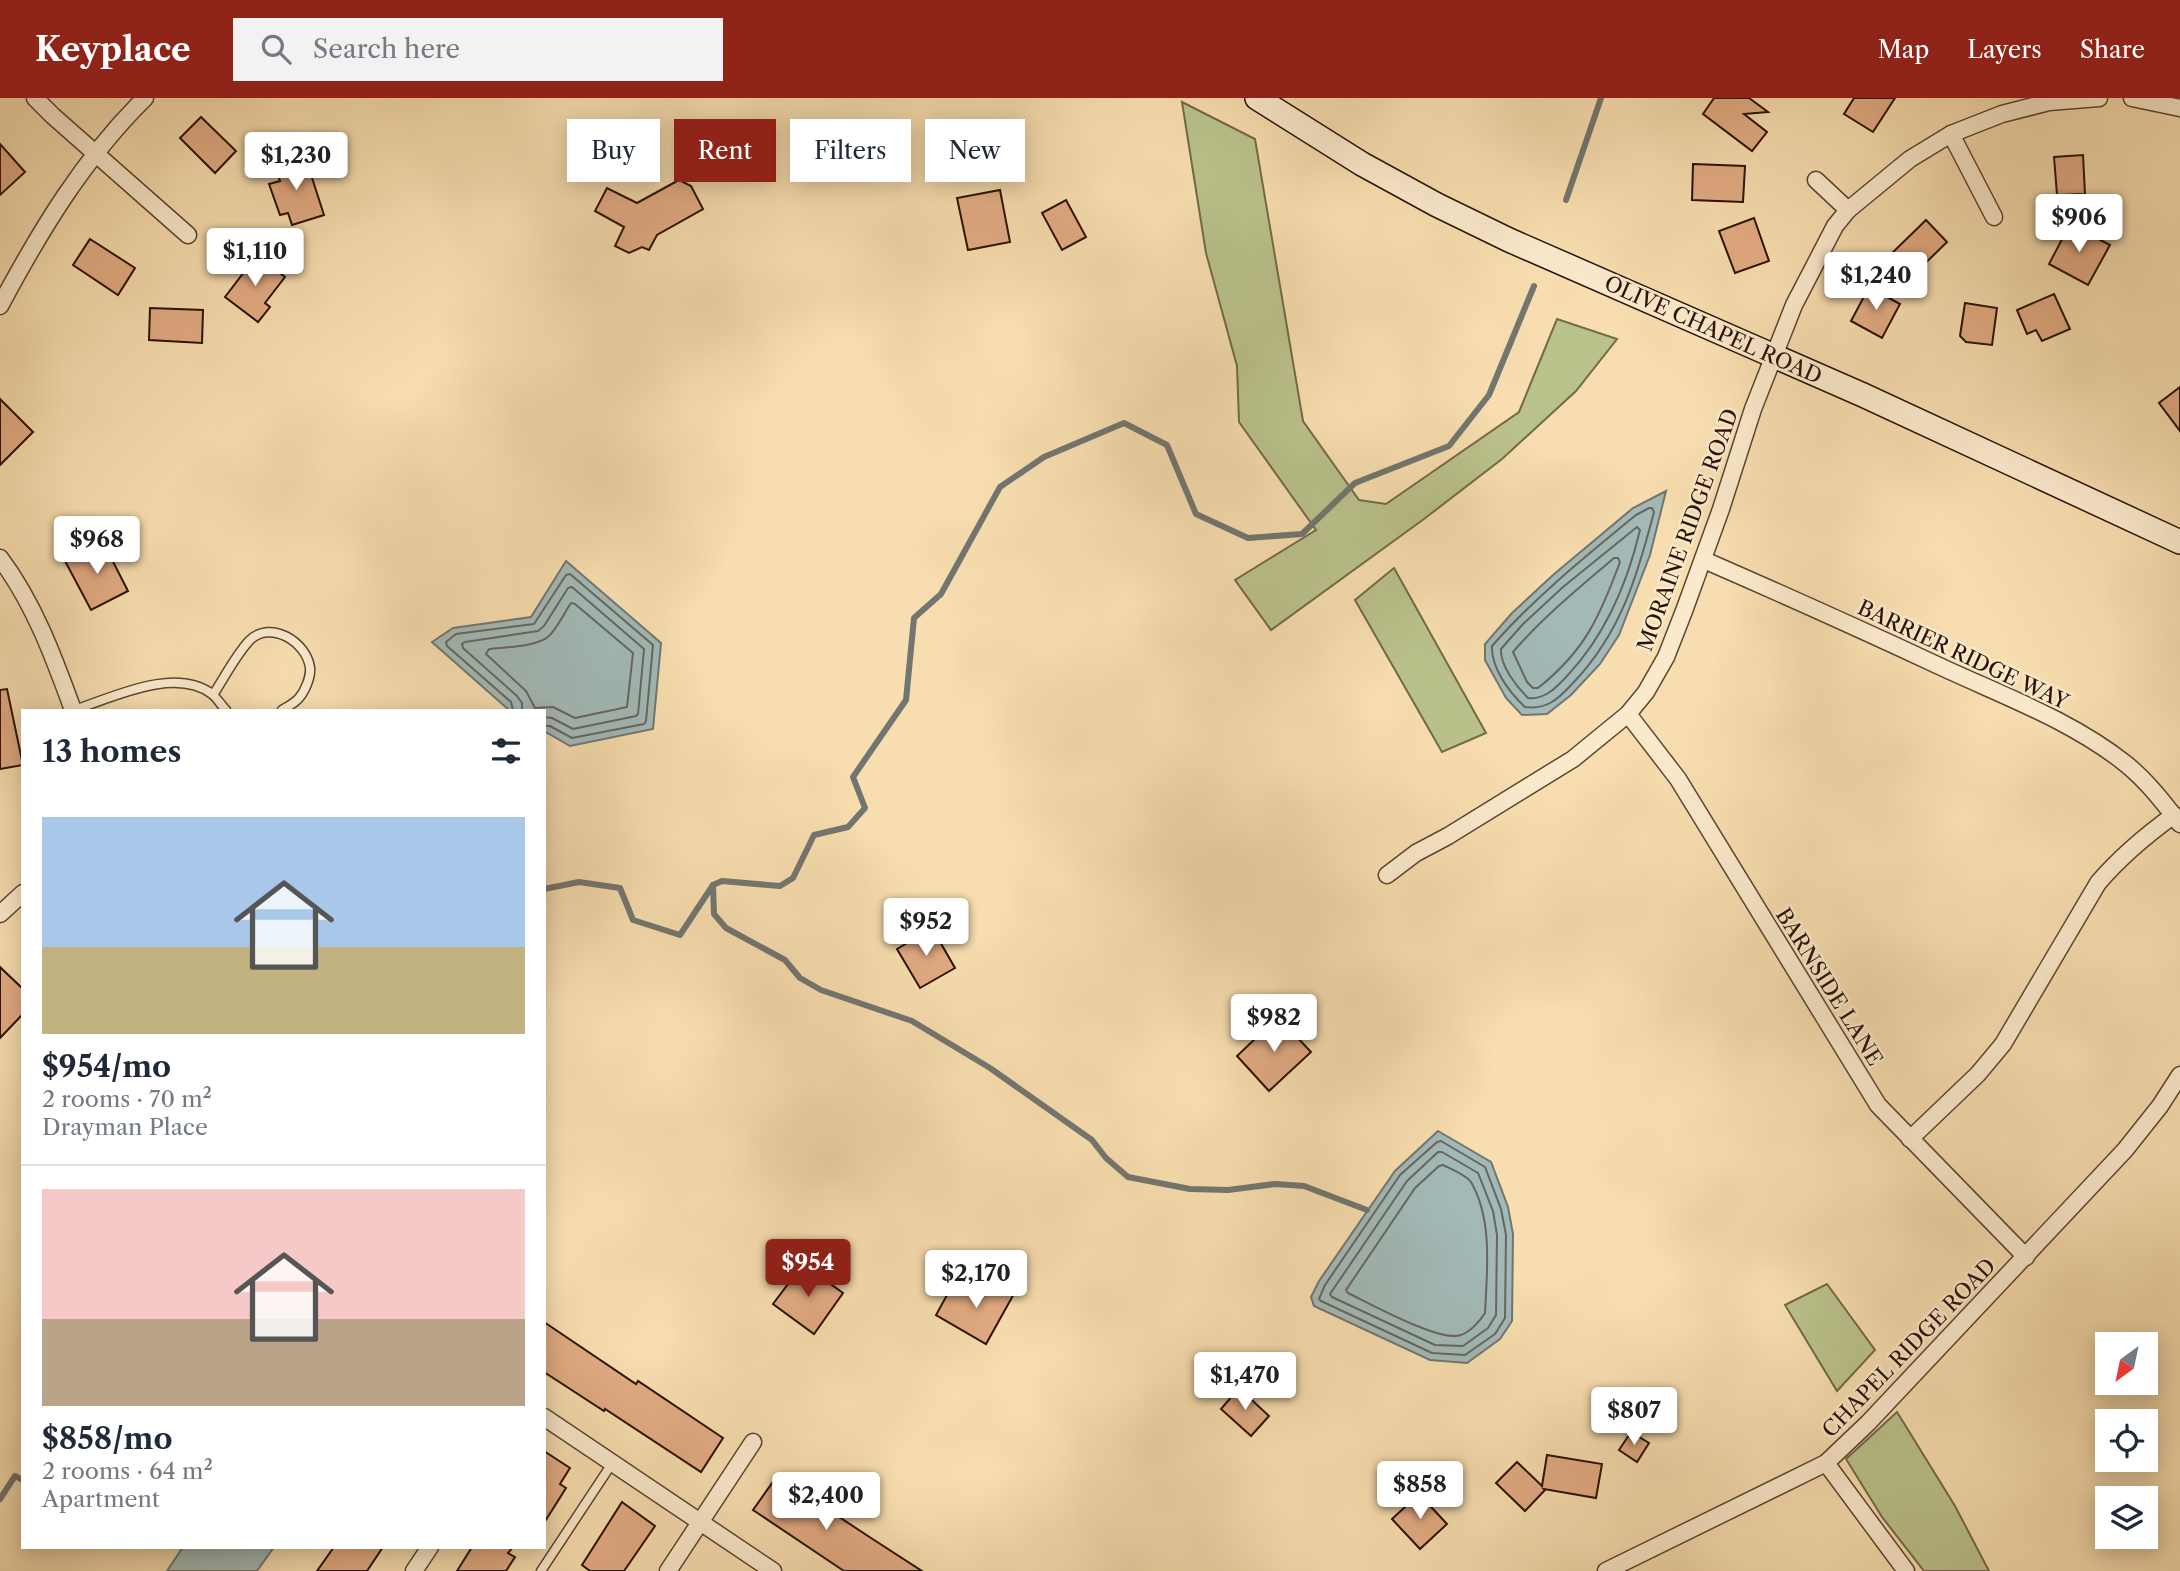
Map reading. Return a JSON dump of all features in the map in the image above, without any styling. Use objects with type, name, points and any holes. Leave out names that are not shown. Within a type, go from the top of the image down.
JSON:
[{"type":"main road","name":"OLIVE CHAPEL ROAD","points":[[1257,98],[1362,164],[1509,240],[1863,395],[2180,541]]},
{"type":"street","points":[[35,98],[188,235]]},
{"type":"street","points":[[0,306],[69,187],[95,153],[145,98]]},
{"type":"street","name":"MORAINE RIDGE ROAD","points":[[1387,874],[1416,853],[1573,759],[1628,713],[1646,692],[1666,657],[1703,560],[1773,356],[1806,279],[1835,226],[1848,210],[1910,159],[1951,134],[2002,114],[2049,102],[2099,98]]},
{"type":"street","points":[[2132,98],[2180,108]]},
{"type":"street","points":[[1951,134],[1994,217]]},
{"type":"street","points":[[1816,180],[1848,210]]},
{"type":"street","points":[[0,558],[43,634],[74,709]]},
{"type":"street","name":"BARRIER RIDGE WAY","points":[[1703,560],[1869,634],[2087,737],[2129,766],[2177,819]]},
{"type":"street","name":"BARNSIDE LANE","points":[[1628,713],[1678,779],[1878,1105],[2026,1257]]},
{"type":"street","points":[[1910,1139],[1978,1074],[2003,1044],[2098,883],[2117,860],[2139,841],[2177,819]]},
{"type":"street","points":[[0,914],[21,895]]},
{"type":"street","name":"CHAPEL RIDGE ROAD","points":[[1606,1571],[1826,1463],[1868,1423],[2026,1257],[2144,1128],[2180,1075]]},
{"type":"street","points":[[546,1418],[773,1571]]},
{"type":"street","points":[[668,1571],[752,1442]]},
{"type":"street","points":[[1826,1463],[1906,1571]]},
{"type":"street","points":[[414,1571],[429,1549]]},
{"type":"lane","points":[[213,695],[251,639],[279,632],[290,638],[305,655],[310,668],[309,681],[299,699],[284,709]]},
{"type":"lane","points":[[77,709],[138,688],[173,682],[198,686],[213,695],[225,709]]},
{"type":"lane","points":[[541,1571],[613,1462]]},
{"type":"green space","points":[[1182,102],[1255,139],[1303,421],[1359,500],[1386,504],[1519,412],[1557,319],[1617,339],[1576,391],[1502,459],[1271,630],[1235,580],[1316,530],[1239,422],[1237,366],[1206,253]]},
{"type":"green space","points":[[1394,568],[1486,733],[1442,752],[1355,600]]},
{"type":"green space","points":[[1827,1284],[1875,1350],[1837,1391],[1785,1305]]},
{"type":"green space","points":[[1897,1412],[1955,1506],[1989,1571],[1924,1571],[1882,1517],[1846,1459]]},
{"type":"water","points":[[1666,491],[1650,555],[1619,635],[1600,664],[1571,695],[1547,714],[1522,715],[1506,698],[1485,660],[1485,644],[1512,613],[1553,575],[1633,508]]},
{"type":"water","points":[[566,561],[661,643],[653,729],[570,746],[546,732],[546,709],[508,709],[432,642],[453,628],[531,617]]},
{"type":"water","points":[[1438,1131],[1491,1162],[1508,1207],[1513,1234],[1512,1321],[1500,1339],[1467,1363],[1430,1360],[1314,1306],[1311,1297],[1319,1281],[1395,1171]]},
{"type":"water","points":[[182,1549],[273,1549],[257,1571],[167,1571]]},
{"type":"building","points":[[1714,98],[1749,98],[1768,112],[1744,114],[1767,132],[1752,151],[1703,114]]},
{"type":"building","points":[[1854,98],[1895,98],[1873,132],[1844,114]]},
{"type":"building","points":[[201,117],[236,151],[215,173],[180,138]]},
{"type":"building","points":[[0,144],[25,172],[0,195]]},
{"type":"building","points":[[2083,155],[2085,194],[2057,195],[2054,157]]},
{"type":"building","points":[[305,156],[324,215],[292,225],[288,213],[280,215],[269,184],[280,181],[275,166]]},
{"type":"building","points":[[1693,164],[1745,166],[1743,202],[1692,200]]},
{"type":"building","points":[[675,182],[683,182],[691,186],[703,209],[657,235],[649,250],[642,247],[629,253],[615,246],[624,227],[595,211],[607,188],[637,203]]},
{"type":"building","points":[[1000,190],[1010,242],[968,250],[957,198]]},
{"type":"building","points":[[1066,200],[1086,237],[1062,250],[1042,213]]},
{"type":"building","points":[[1754,218],[1769,261],[1735,273],[1719,231]]},
{"type":"building","points":[[1926,220],[1947,242],[1907,281],[1886,259]]},
{"type":"building","points":[[2070,224],[2110,245],[2088,285],[2049,264]]},
{"type":"building","points":[[90,239],[135,268],[118,295],[73,265]]},
{"type":"building","points":[[257,255],[285,277],[265,303],[270,307],[258,322],[225,297]]},
{"type":"building","points":[[1869,287],[1900,304],[1882,338],[1851,321]]},
{"type":"building","points":[[2054,294],[2070,329],[2042,341],[2036,330],[2027,334],[2017,310]]},
{"type":"building","points":[[1965,303],[1997,308],[1992,345],[1966,342],[1960,336]]},
{"type":"building","points":[[150,308],[203,310],[202,343],[149,340]]},
{"type":"building","points":[[2180,387],[2180,431],[2159,403]]},
{"type":"building","points":[[0,399],[33,432],[0,465]]},
{"type":"building","points":[[103,542],[128,591],[91,610],[65,561]]},
{"type":"building","points":[[7,689],[21,765],[0,769],[0,690]]},
{"type":"building","points":[[932,928],[955,968],[920,988],[897,949]]},
{"type":"building","points":[[0,967],[21,987],[21,1016],[0,1038]]},
{"type":"building","points":[[1278,1017],[1311,1052],[1269,1091],[1237,1056]]},
{"type":"building","points":[[803,1264],[843,1293],[814,1334],[773,1304]]},
{"type":"building","points":[[993,1280],[1015,1292],[986,1344],[936,1315],[953,1284],[981,1300]]},
{"type":"building","points":[[546,1323],[723,1438],[701,1472],[605,1409],[604,1411],[546,1373]]},
{"type":"building","points":[[1239,1388],[1269,1416],[1251,1436],[1221,1409]]},
{"type":"building","points":[[1631,1432],[1649,1443],[1637,1462],[1619,1450]]},
{"type":"building","points":[[546,1452],[570,1468],[560,1484],[566,1488],[546,1520]]},
{"type":"building","points":[[1547,1455],[1602,1464],[1596,1498],[1544,1489],[1525,1511],[1496,1483],[1517,1462],[1542,1486]]},
{"type":"building","points":[[777,1476],[922,1571],[844,1571],[753,1510]]},
{"type":"building","points":[[1419,1494],[1447,1524],[1420,1549],[1392,1519]]},
{"type":"building","points":[[622,1502],[655,1526],[624,1571],[590,1571],[582,1565]]},
{"type":"building","points":[[333,1549],[382,1549],[367,1571],[317,1571]]},
{"type":"building","points":[[471,1549],[511,1549],[508,1553],[515,1557],[506,1571],[457,1571]]},
{"type":"waterway","points":[[1566,200],[1601,98]]},
{"type":"waterway","points":[[546,889],[579,882],[620,888],[633,920],[680,935],[713,885],[722,881],[780,886],[793,878],[814,835],[848,827],[865,808],[853,777],[906,700],[914,618],[941,594],[1000,487],[1044,457],[1124,423],[1167,445],[1196,514],[1248,538],[1302,534],[1355,483],[1449,446],[1489,395],[1534,286]]},
{"type":"waterway","points":[[713,885],[714,914],[726,928],[785,960],[800,978],[821,990],[912,1021],[990,1068],[1092,1140],[1106,1158],[1128,1177],[1190,1189],[1228,1190],[1275,1184],[1304,1186],[1367,1210]]},
{"type":"waterway","points":[[0,1499],[15,1476],[21,1479]]}]
